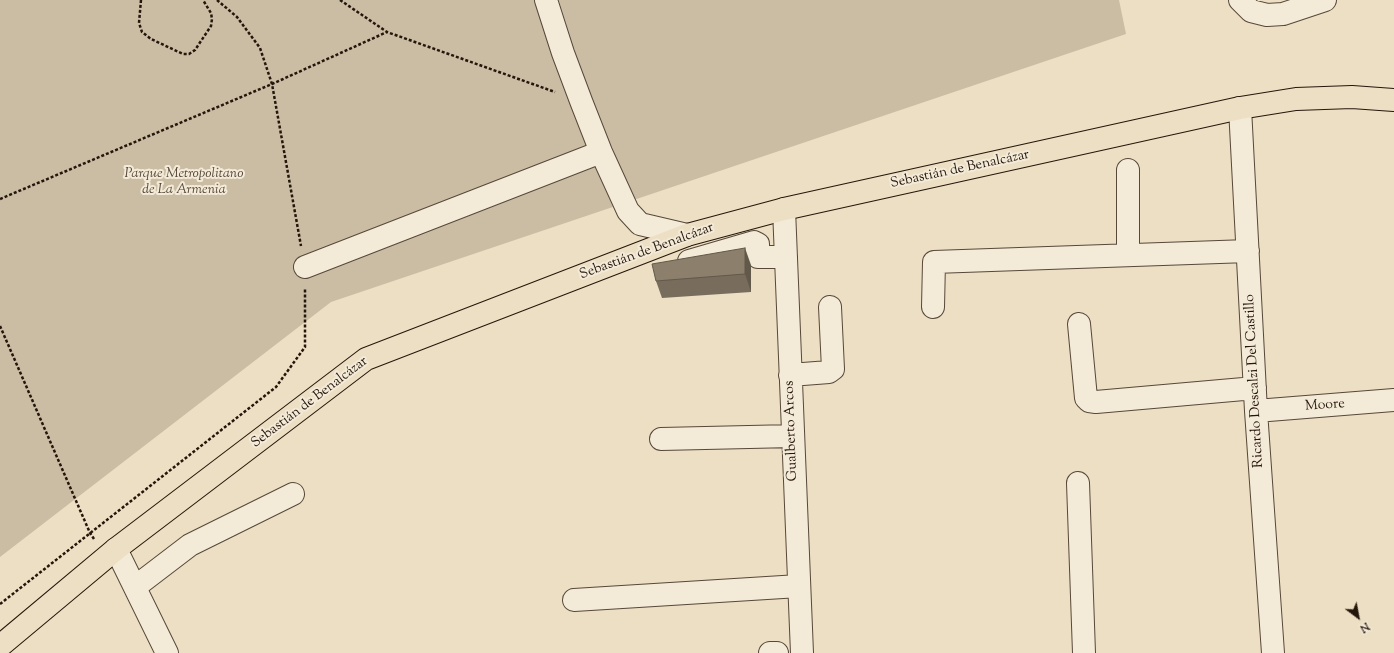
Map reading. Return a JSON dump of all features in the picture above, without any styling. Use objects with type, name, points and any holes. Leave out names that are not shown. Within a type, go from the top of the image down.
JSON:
[{"type":"main road","name":"Sebastián de Benalcázar","points":[[0,646],[111,553],[366,359],[687,235],[784,209],[1240,108],[1296,99],[1352,97],[1394,100]]},
{"type":"street","points":[[546,0],[563,53],[581,101],[601,152],[628,211],[640,224],[687,235]]},
{"type":"street","points":[[1240,0],[1251,10],[1266,15],[1283,14],[1325,0]]},
{"type":"street","name":"Ricardo Descalzi Del Castillo","points":[[1240,108],[1256,411],[1273,653]]},
{"type":"street","points":[[305,268],[601,152]]},
{"type":"street","points":[[1128,170],[1128,255]]},
{"type":"street","name":"Gualberto Arcos","points":[[784,209],[802,653]]},
{"type":"street","points":[[670,266],[754,242],[758,244],[758,257],[786,257]]},
{"type":"street","points":[[933,307],[934,262],[1248,251]]},
{"type":"street","points":[[790,375],[829,372],[833,369],[830,307]]},
{"type":"street","points":[[1079,324],[1086,398],[1089,401],[1096,402],[1255,388]]},
{"type":"street","name":"Moore","points":[[1256,411],[1394,400]]},
{"type":"street","points":[[662,439],[793,436]]},
{"type":"street","points":[[1078,483],[1084,653]]},
{"type":"street","points":[[135,587],[190,545],[292,494]]},
{"type":"street","points":[[111,553],[135,587],[167,653]]},
{"type":"street","points":[[574,600],[799,586]]},
{"type":"street","points":[[770,653],[776,653]]},
{"type":"path","points":[[141,0],[139,23],[142,32],[151,39],[183,54],[189,54],[195,50],[211,26],[211,13],[203,0]]},
{"type":"path","points":[[0,604],[276,387],[305,347],[305,268],[272,84],[260,48],[237,17],[217,0]]},
{"type":"path","points":[[340,0],[387,32],[581,101]]},
{"type":"path","points":[[0,199],[272,84],[387,32]]},
{"type":"path","points":[[0,326],[90,533],[111,553]]},
{"type":"green space","name":"Parque Metropolitano de La Armenia","points":[[0,0],[1119,0],[1126,34],[331,302],[0,557]]},
{"type":"building","points":[[745,248],[745,274],[656,281],[652,264]]}]
